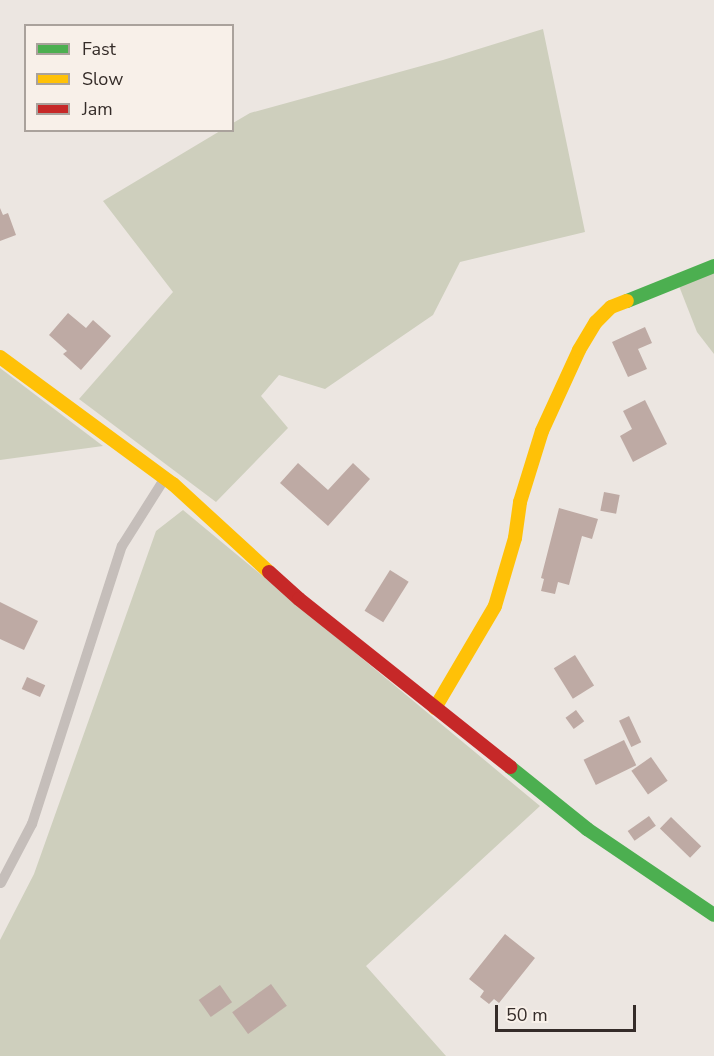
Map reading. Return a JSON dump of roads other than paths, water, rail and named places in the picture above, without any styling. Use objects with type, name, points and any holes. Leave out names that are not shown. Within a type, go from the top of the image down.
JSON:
[{"type":"street","points":[[435,708],[495,606],[515,538],[520,502],[542,431],[579,350],[596,322],[611,307],[714,266]]},
{"type":"street","points":[[0,357],[165,478],[299,599],[587,829],[714,915]]},
{"type":"lane","points":[[0,883],[32,824],[122,546],[165,478]]}]
